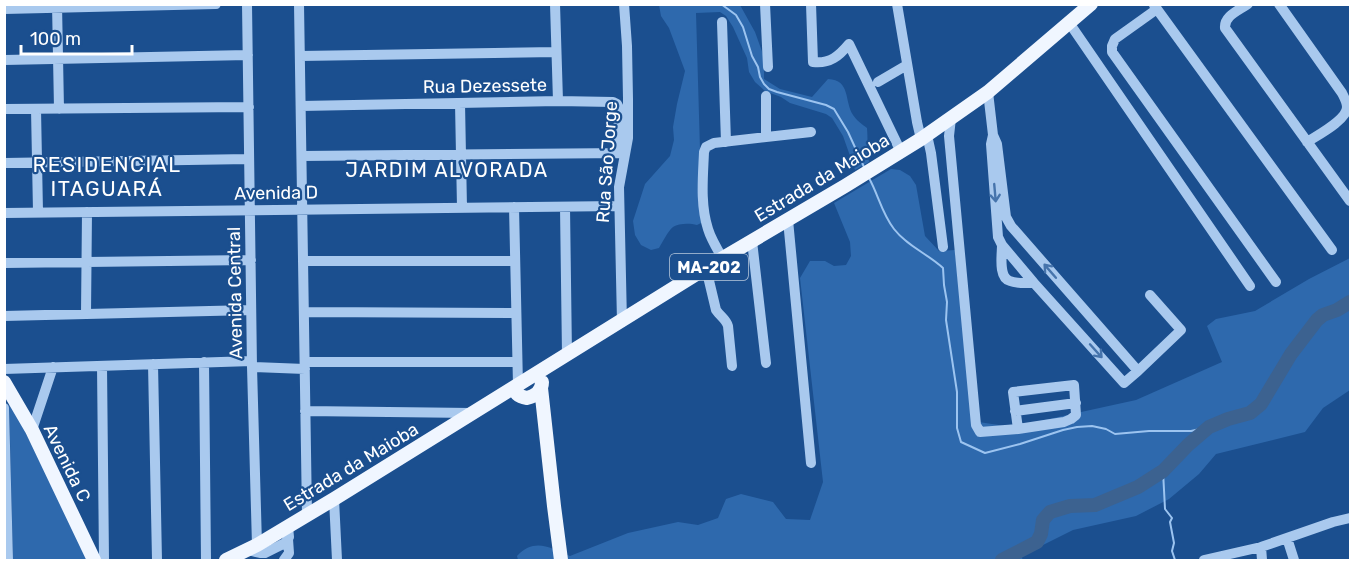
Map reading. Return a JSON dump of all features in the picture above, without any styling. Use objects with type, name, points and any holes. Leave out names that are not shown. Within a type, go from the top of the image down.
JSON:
[{"type":"main road","name":"Estrada da Maioba","points":[[540,382],[562,358],[924,137],[988,92],[1091,4]]},
{"type":"main road","name":"Avenida C","points":[[4,382],[32,430],[97,560]]},
{"type":"main road","name":"MA-202","points":[[519,391],[527,398],[534,396],[540,382]]},
{"type":"main road","points":[[540,382],[561,558]]},
{"type":"main road","name":"Estrada da Maioba","points":[[226,561],[288,533],[307,515],[472,413],[492,401],[519,391]]},
{"type":"main road","points":[[519,391],[536,408],[546,426]]},
{"type":"street","points":[[4,9],[216,4]]},
{"type":"street","name":"Avenida Central","points":[[247,4],[253,548]]},
{"type":"street","points":[[299,4],[307,515]]},
{"type":"street","points":[[555,4],[558,102]]},
{"type":"street","name":"Rua São Jorge","points":[[622,322],[619,206],[621,173],[628,138],[624,4]]},
{"type":"street","points":[[765,4],[768,67]]},
{"type":"street","points":[[812,4],[813,62],[821,63],[833,59],[841,54],[849,44],[900,152]]},
{"type":"street","points":[[897,4],[917,122],[931,153],[943,248]]},
{"type":"street","points":[[1279,4],[1346,102],[1345,115],[1307,142]]},
{"type":"street","points":[[1247,5],[1226,19],[1225,28],[1350,201]]},
{"type":"street","points":[[57,6],[59,109]]},
{"type":"street","points":[[1276,282],[1112,52],[1115,39],[1155,7],[1332,250]]},
{"type":"street","points":[[722,22],[726,142]]},
{"type":"street","points":[[1070,24],[1250,286]]},
{"type":"street","points":[[300,56],[556,52]]},
{"type":"street","points":[[4,60],[248,55]]},
{"type":"street","points":[[878,82],[907,64]]},
{"type":"street","points":[[988,92],[993,135],[991,144],[1001,218],[998,237],[1034,283],[1124,383],[1181,330],[1150,295]]},
{"type":"street","points":[[766,96],[766,136]]},
{"type":"street","name":"Rua Dezessete","points":[[301,106],[614,102],[619,108],[618,138],[620,147],[625,153]]},
{"type":"street","points":[[460,103],[462,208]]},
{"type":"street","points":[[4,109],[249,107]]},
{"type":"street","points":[[36,109],[38,212]]},
{"type":"street","points":[[951,118],[949,136],[976,425],[980,432],[1018,429],[1064,422],[1076,415],[1074,385],[1013,392],[1018,429]]},
{"type":"street","points":[[723,259],[714,245],[706,219],[703,199],[705,147],[766,136],[811,132]]},
{"type":"street","points":[[302,156],[625,153]]},
{"type":"street","points":[[4,163],[249,159]]},
{"type":"street","name":"Avenida D","points":[[4,213],[619,206]]},
{"type":"street","points":[[514,207],[519,391]]},
{"type":"street","points":[[562,358],[564,207]]},
{"type":"street","points":[[86,314],[87,212]]},
{"type":"street","points":[[1001,218],[1011,226],[1138,371]]},
{"type":"street","points":[[788,220],[811,463]]},
{"type":"street","points":[[752,241],[766,363]]},
{"type":"street","points":[[1002,245],[1004,278],[1012,282],[1034,283]]},
{"type":"street","points":[[4,263],[251,260]]},
{"type":"street","points":[[303,261],[515,261]]},
{"type":"street","points":[[706,268],[716,310],[729,326],[732,366]]},
{"type":"street","points":[[1055,306],[1069,292]]},
{"type":"street","points":[[4,316],[251,310]]},
{"type":"street","points":[[304,312],[516,313]]},
{"type":"street","points":[[4,369],[204,362],[305,365],[517,362]]},
{"type":"street","points":[[204,362],[206,561]]},
{"type":"street","points":[[153,364],[157,561]]},
{"type":"street","points":[[97,560],[105,545],[102,366]]},
{"type":"street","points":[[32,430],[52,367]]},
{"type":"street","points":[[1016,411],[1076,402]]},
{"type":"street","points":[[4,408],[8,561]]},
{"type":"street","points":[[305,411],[472,413]]},
{"type":"street","points":[[334,499],[337,561]]},
{"type":"street","points":[[1204,560],[1261,547],[1333,522],[1350,519]]},
{"type":"street","points":[[253,548],[263,553],[276,548],[285,543],[288,533]]},
{"type":"street","points":[[285,561],[289,553],[288,533]]},
{"type":"street","points":[[1287,538],[1294,561]]},
{"type":"street","points":[[1261,547],[1262,561]]},
{"type":"street","points":[[276,548],[278,561]]},
{"type":"shaded area","points":[[659,5],[740,5],[755,32],[764,57],[764,79],[780,89],[812,97],[828,79],[840,83],[844,87],[853,115],[867,128],[869,162],[855,170],[843,136],[832,118],[790,103],[765,91],[755,82],[749,72],[747,58],[726,16],[720,12],[696,13],[701,223],[681,224],[673,227],[659,248],[651,250],[641,245],[635,235],[633,221],[645,184],[670,156],[674,140],[673,127],[677,104],[685,71],[669,28],[661,16]]},
{"type":"shaded area","points":[[891,169],[900,170],[910,176],[916,185],[925,236],[939,251],[955,250],[972,421],[1012,427],[1136,400],[1222,362],[1207,326],[1216,319],[1255,311],[1350,258],[1350,390],[1323,408],[1305,432],[1216,454],[1199,474],[1169,499],[1136,516],[1073,530],[1021,556],[1023,560],[518,560],[517,556],[530,547],[549,547],[570,556],[628,533],[678,522],[698,525],[718,518],[726,499],[741,494],[773,502],[786,519],[810,520],[823,482],[800,278],[810,261],[825,261],[834,266],[846,265],[851,256],[850,242],[834,203]]},
{"type":"shaded area","points":[[9,399],[88,560],[13,560]]},
{"type":"waterway","points":[[721,4],[736,15],[743,27],[764,84],[777,92],[834,109],[848,132],[864,167]]},
{"type":"waterway","points":[[869,178],[886,217],[894,229],[943,268],[947,302],[946,320],[957,392],[957,428],[961,442],[985,453],[1077,427],[1092,426],[1115,434],[1191,431],[1209,427]]},
{"type":"waterway","points":[[1002,560],[1037,542],[1043,520],[1050,512],[1070,506],[1095,505],[1138,487],[1163,471],[1209,427],[1250,413],[1261,404],[1291,354],[1317,320],[1350,302]]},
{"type":"waterway","points":[[1163,471],[1165,509],[1172,518],[1170,522],[1174,543],[1172,551],[1175,560]]},
{"type":"district","name":"JARDIM ALVORADA","points":[[447,170]]},
{"type":"district","name":"RESIDENCIAL ITAGUARÁ","points":[[107,176]]}]
